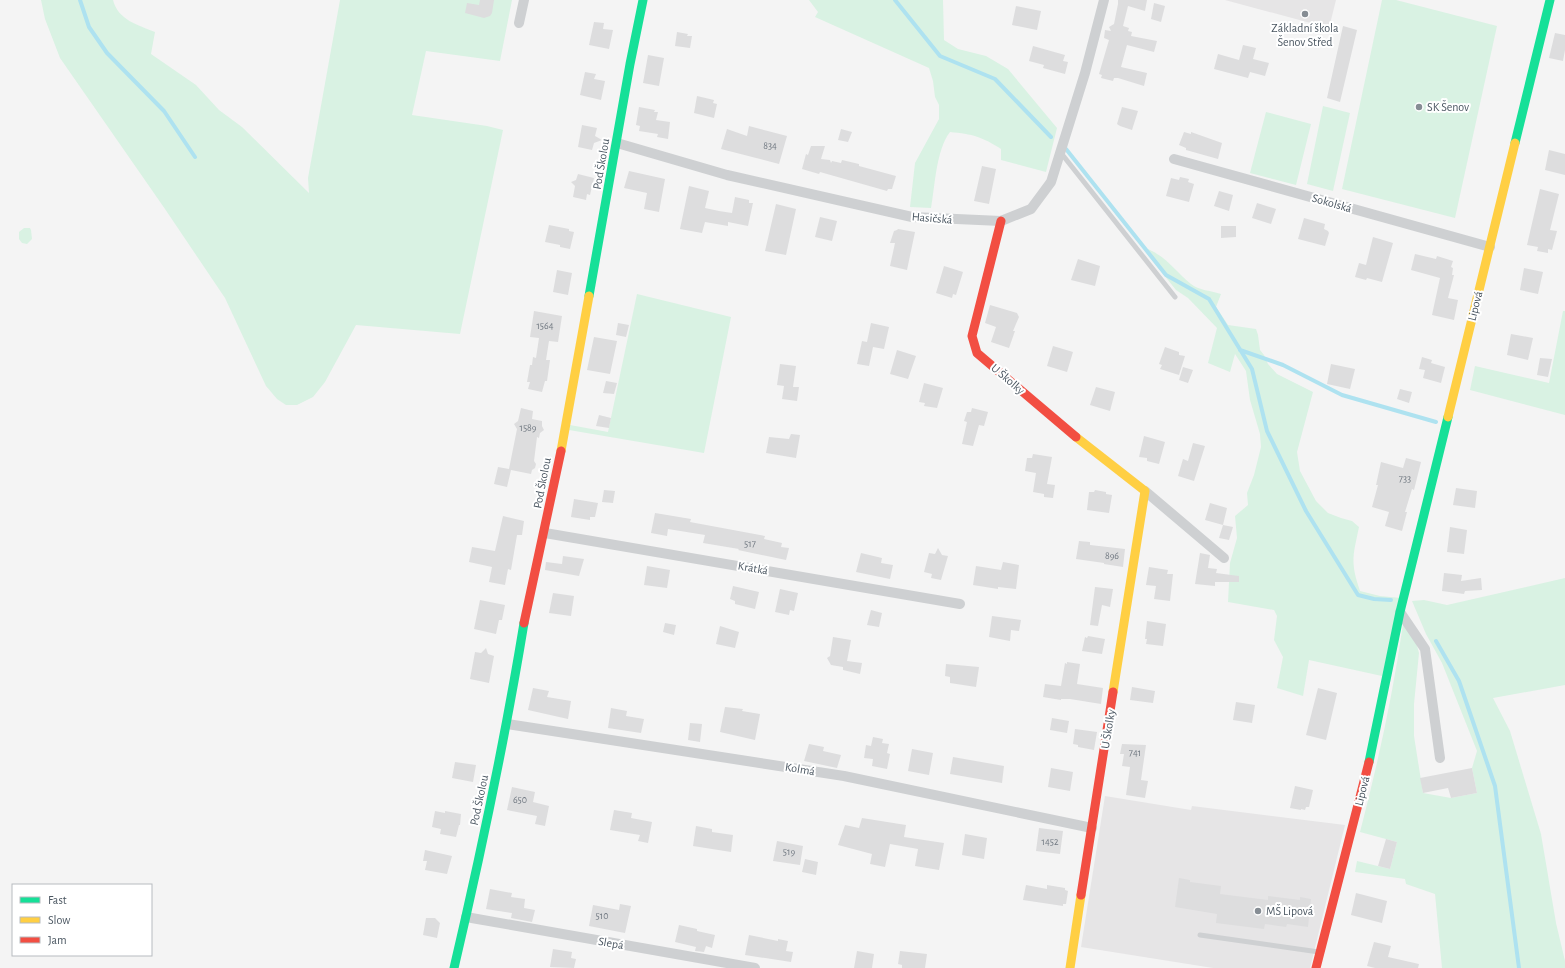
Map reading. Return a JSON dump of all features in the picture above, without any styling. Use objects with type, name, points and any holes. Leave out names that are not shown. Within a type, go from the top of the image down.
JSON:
[{"type":"street","points":[[519,23],[524,0]]},
{"type":"street","name":"Pod Školou","points":[[454,968],[507,724],[525,618],[545,533],[562,447],[642,0]]},
{"type":"street","name":"Hasičská","points":[[617,143],[727,175],[912,217],[1001,221],[1031,209],[1051,182],[1085,73],[1104,0]]},
{"type":"street","name":"Lipová","points":[[1316,968],[1368,767],[1400,612],[1550,0]]},
{"type":"street","name":"Sokolská","points":[[1174,158],[1490,248]]},
{"type":"street","name":"U Školky","points":[[1001,221],[972,336],[977,353],[1055,420],[1145,491],[1224,558]]},
{"type":"street","name":"U Školky","points":[[1070,968],[1145,491]]},
{"type":"street","name":"Krátká","points":[[545,533],[960,604]]},
{"type":"street","points":[[1400,612],[1425,649],[1440,758]]},
{"type":"street","name":"Kolmá","points":[[507,724],[844,776],[1092,828]]},
{"type":"street","name":"Slepá","points":[[466,918],[755,968]]},
{"type":"lane","points":[[1060,152],[1176,298]]},
{"type":"lane","points":[[1200,936],[1320,953]]},
{"type":"shaded area","name":"Základní škola Šenov Střed","points":[[1225,0],[1336,0],[1329,28]]},
{"type":"shaded area","points":[[1105,796],[1191,810],[1192,806],[1345,825],[1310,968],[1213,968],[1081,947]]},
{"type":"green space","points":[[41,0],[113,0],[119,12],[124,17],[155,32],[151,54],[196,85],[219,110],[242,127],[309,193],[308,178],[340,0],[512,0],[500,61],[426,51],[412,115],[487,126],[503,130],[460,334],[356,325],[325,382],[313,397],[297,405],[286,405],[277,399],[266,386],[225,298],[60,58],[45,19]]},
{"type":"green space","points":[[809,0],[943,0],[944,40],[958,49],[986,56],[1008,69],[1057,128],[1046,172],[1001,160],[1001,149],[983,139],[971,135],[950,132],[945,140],[939,158],[931,208],[910,207],[915,163],[939,119],[939,105],[935,97],[933,81],[929,68],[815,17],[818,12]]},
{"type":"green space","name":"SK Šenov","points":[[1382,0],[1396,0],[1497,26],[1455,218],[1342,189]]},
{"type":"green space","points":[[1323,106],[1350,113],[1333,191],[1307,184]]},
{"type":"green space","points":[[1266,112],[1311,124],[1296,185],[1250,173]]},
{"type":"green space","points":[[24,228],[30,228],[31,230],[32,239],[27,244],[22,243],[19,239],[19,232]]},
{"type":"green space","points":[[1148,249],[1161,256],[1194,286],[1221,294],[1216,307],[1228,325],[1256,329],[1260,350],[1268,364],[1277,374],[1313,392],[1297,452],[1300,471],[1316,501],[1328,513],[1352,521],[1359,527],[1355,545],[1354,566],[1360,591],[1380,596],[1401,598],[1382,676],[1309,660],[1303,696],[1277,688],[1283,657],[1274,640],[1277,616],[1274,610],[1228,602],[1230,563],[1237,538],[1235,516],[1248,505],[1247,493],[1254,475],[1261,447],[1260,434],[1250,400],[1246,371],[1235,354],[1230,372],[1208,363],[1217,328],[1188,298],[1176,290],[1147,254]]},
{"type":"green space","points":[[637,294],[731,317],[704,453],[569,430],[570,425],[608,432]]},
{"type":"green space","points":[[1563,311],[1565,311],[1565,415],[1470,390],[1475,366],[1549,383]]},
{"type":"green space","points":[[1565,578],[1565,685],[1493,698],[1510,731],[1541,834],[1556,923],[1565,961],[1565,968],[1442,968],[1435,894],[1406,884],[1405,879],[1355,872],[1357,861],[1390,869],[1397,842],[1360,832],[1373,780],[1395,676],[1403,624],[1416,642],[1419,653],[1414,704],[1414,736],[1423,793],[1451,798],[1477,793],[1472,768],[1477,751],[1442,663],[1426,634],[1412,601],[1424,600],[1447,605]]},
{"type":"building","points":[[480,0],[494,0],[492,13],[490,16],[484,18],[465,13],[467,3],[479,5]]},
{"type":"building","points":[[1118,0],[1147,0],[1145,11],[1128,6],[1123,26],[1129,28],[1128,31],[1132,32],[1131,36],[1157,41],[1154,52],[1127,45],[1121,67],[1147,73],[1144,86],[1118,78],[1114,78],[1113,81],[1101,78],[1102,75],[1099,74],[1109,40],[1104,38],[1105,30],[1111,31],[1109,27],[1114,24]]},
{"type":"building","points":[[1154,3],[1165,6],[1161,22],[1151,19]]},
{"type":"building","points":[[1016,6],[1041,11],[1037,30],[1012,25]]},
{"type":"building","points":[[594,22],[604,23],[603,29],[613,30],[609,49],[589,45]]},
{"type":"building","points":[[1343,26],[1357,30],[1340,102],[1327,98]]},
{"type":"building","points":[[677,32],[688,34],[687,36],[692,36],[690,48],[675,46]]},
{"type":"building","points":[[1555,33],[1565,35],[1563,61],[1549,58]]},
{"type":"building","points":[[1243,45],[1256,48],[1253,59],[1269,63],[1265,76],[1250,72],[1248,78],[1214,69],[1218,54],[1239,60]]},
{"type":"building","points":[[1033,46],[1065,55],[1063,61],[1068,62],[1065,74],[1043,68],[1044,65],[1029,61]]},
{"type":"building","points":[[648,55],[664,58],[659,86],[643,83]]},
{"type":"building","points":[[585,72],[596,74],[594,79],[605,81],[601,100],[580,95]]},
{"type":"building","points":[[697,96],[714,100],[713,103],[717,104],[714,118],[694,113]]},
{"type":"building","points":[[639,107],[658,112],[656,120],[670,122],[668,139],[657,137],[658,134],[639,131],[640,126],[636,125]]},
{"type":"building","points":[[1122,107],[1138,111],[1132,130],[1117,124]]},
{"type":"building","points":[[582,125],[597,128],[595,136],[602,140],[594,143],[592,150],[578,147]]},
{"type":"building","points":[[749,126],[787,136],[779,164],[721,149],[727,129],[747,136]]},
{"type":"building","points":[[841,129],[852,132],[848,142],[838,140]]},
{"type":"building","points":[[1184,132],[1191,134],[1191,132],[1222,143],[1218,159],[1186,150],[1186,148],[1179,145]]},
{"type":"building","points":[[811,146],[825,146],[821,159],[830,160],[831,163],[832,161],[841,163],[842,160],[896,176],[892,189],[888,189],[887,191],[820,172],[819,174],[802,169],[806,154],[808,155]]},
{"type":"building","points":[[1549,150],[1565,154],[1565,175],[1545,170]]},
{"type":"building","points":[[982,166],[996,169],[989,204],[974,201]]},
{"type":"building","points":[[629,171],[665,179],[659,212],[644,209],[647,193],[624,188]]},
{"type":"building","points":[[578,174],[594,178],[590,195],[587,194],[586,200],[573,197],[575,186],[571,182],[576,180]]},
{"type":"building","points":[[1180,177],[1189,179],[1188,182],[1194,184],[1189,202],[1166,196],[1171,178],[1179,180]]},
{"type":"building","points":[[689,186],[709,191],[705,208],[732,213],[735,197],[749,200],[749,203],[753,203],[748,226],[728,222],[728,226],[705,222],[702,233],[680,229]]},
{"type":"building","points":[[1540,189],[1559,194],[1550,230],[1557,231],[1552,250],[1548,249],[1548,253],[1537,251],[1538,247],[1527,245]]},
{"type":"building","points":[[1219,191],[1233,195],[1229,211],[1214,206]]},
{"type":"building","points":[[1257,203],[1276,209],[1271,224],[1252,218]]},
{"type":"building","points":[[776,204],[796,209],[786,255],[765,251]]},
{"type":"building","points":[[820,217],[837,221],[832,241],[815,237]]},
{"type":"building","points":[[1304,218],[1325,224],[1324,229],[1329,233],[1325,246],[1298,239]]},
{"type":"building","points":[[549,225],[569,229],[569,231],[574,232],[570,249],[545,242]]},
{"type":"building","points":[[1221,226],[1236,226],[1236,237],[1221,238]]},
{"type":"building","points":[[898,229],[915,232],[907,270],[890,266],[895,243],[890,243],[894,231]]},
{"type":"building","points":[[1373,237],[1393,243],[1382,282],[1367,278],[1366,280],[1355,277],[1359,263],[1366,265]]},
{"type":"building","points":[[1415,254],[1436,259],[1437,256],[1453,261],[1451,267],[1453,268],[1452,275],[1454,275],[1448,298],[1458,300],[1454,320],[1432,315],[1440,278],[1411,270]]},
{"type":"building","points":[[1078,259],[1100,266],[1095,286],[1071,280]]},
{"type":"building","points":[[944,266],[963,272],[956,295],[953,294],[952,298],[936,293]]},
{"type":"building","points":[[1524,268],[1543,272],[1538,294],[1520,290]]},
{"type":"building","points":[[557,270],[572,273],[568,295],[553,292]]},
{"type":"building","points":[[990,305],[1017,313],[1019,317],[1013,331],[1015,331],[1009,348],[991,342],[996,327],[985,323]]},
{"type":"building","points":[[534,311],[562,316],[558,342],[549,341],[546,360],[550,360],[547,381],[545,381],[542,392],[528,389],[530,382],[527,382],[533,357],[536,358],[539,338],[530,337]]},
{"type":"building","points":[[618,323],[629,325],[626,337],[616,335]]},
{"type":"building","points":[[871,323],[889,327],[884,349],[873,347],[869,366],[857,364],[862,341],[867,342]]},
{"type":"building","points":[[1511,334],[1533,338],[1528,360],[1507,355]]},
{"type":"building","points":[[594,337],[617,341],[610,374],[587,370]]},
{"type":"building","points":[[1053,346],[1073,352],[1067,372],[1047,366]]},
{"type":"building","points":[[1165,347],[1179,352],[1179,355],[1185,356],[1179,375],[1160,369],[1162,365],[1159,364]]},
{"type":"building","points":[[897,350],[916,356],[908,379],[890,374]]},
{"type":"building","points":[[1422,357],[1432,360],[1431,363],[1445,367],[1441,383],[1423,378],[1425,370],[1419,369]]},
{"type":"building","points":[[1540,358],[1552,359],[1548,377],[1537,375]]},
{"type":"building","points":[[780,364],[796,366],[793,387],[799,387],[797,401],[782,399],[784,386],[777,385]]},
{"type":"building","points":[[1331,364],[1355,369],[1350,389],[1327,384]]},
{"type":"building","points":[[1183,367],[1193,370],[1188,383],[1179,380]]},
{"type":"building","points":[[606,381],[617,383],[614,394],[603,393]]},
{"type":"building","points":[[924,383],[943,388],[937,408],[924,406],[925,403],[919,402]]},
{"type":"building","points":[[1096,387],[1115,392],[1110,411],[1090,405]]},
{"type":"building","points":[[1400,389],[1412,392],[1409,403],[1397,399]]},
{"type":"building","points":[[521,408],[533,411],[532,419],[542,421],[544,430],[540,433],[539,438],[537,437],[534,461],[536,464],[535,468],[532,470],[531,474],[511,470],[507,487],[494,484],[498,467],[509,469],[517,429],[514,424],[518,421]]},
{"type":"building","points":[[972,408],[988,412],[984,426],[979,425],[973,446],[962,444],[967,422],[964,421],[967,412],[971,412]]},
{"type":"building","points":[[599,415],[611,418],[609,428],[596,426]]},
{"type":"building","points":[[791,434],[800,435],[796,458],[766,453],[769,437],[789,439]]},
{"type":"building","points":[[1144,436],[1165,442],[1159,464],[1147,461],[1147,458],[1139,457]]},
{"type":"building","points":[[1193,443],[1205,446],[1194,481],[1178,476],[1183,459],[1188,461]]},
{"type":"building","points":[[1033,454],[1052,457],[1047,484],[1055,485],[1053,498],[1044,497],[1044,494],[1033,492],[1036,473],[1025,471],[1027,458],[1032,458]]},
{"type":"building","points":[[1406,458],[1421,462],[1414,490],[1412,489],[1405,512],[1407,512],[1402,531],[1385,526],[1389,512],[1372,507],[1378,485],[1376,485],[1381,462],[1403,468]]},
{"type":"building","points":[[1456,488],[1477,491],[1475,508],[1453,505]]},
{"type":"building","points":[[604,490],[615,491],[613,503],[602,502]]},
{"type":"building","points":[[1095,490],[1112,495],[1109,513],[1087,510],[1089,492],[1094,492]]},
{"type":"building","points":[[574,499],[598,503],[595,517],[590,517],[590,520],[571,517]]},
{"type":"building","points":[[1210,503],[1227,508],[1223,525],[1205,520]]},
{"type":"building","points":[[655,513],[691,519],[690,522],[765,536],[764,539],[782,543],[781,547],[789,548],[786,560],[738,550],[739,549],[703,543],[705,535],[668,529],[667,536],[651,533]]},
{"type":"building","points":[[503,516],[524,521],[522,535],[517,535],[511,570],[508,569],[505,585],[489,582],[492,567],[469,562],[472,547],[495,551]]},
{"type":"building","points":[[1223,525],[1233,527],[1229,540],[1219,538]]},
{"type":"building","points":[[1450,527],[1467,530],[1464,554],[1447,552]]},
{"type":"building","points":[[1079,541],[1090,542],[1090,545],[1125,549],[1123,567],[1076,559]]},
{"type":"building","points":[[938,548],[942,555],[948,556],[941,580],[931,578],[932,574],[924,572],[929,553],[935,554]]},
{"type":"building","points":[[861,553],[882,558],[881,563],[893,565],[890,579],[856,572]]},
{"type":"building","points":[[1200,553],[1210,555],[1208,568],[1217,569],[1216,573],[1239,576],[1239,582],[1215,582],[1215,586],[1195,584]]},
{"type":"building","points":[[563,556],[584,559],[579,576],[545,570],[546,562],[562,564]]},
{"type":"building","points":[[1003,562],[1019,565],[1016,589],[998,587],[998,589],[973,585],[976,566],[1001,570]]},
{"type":"building","points":[[647,566],[670,570],[667,588],[644,585]]},
{"type":"building","points":[[1149,567],[1168,570],[1167,574],[1173,574],[1170,601],[1154,599],[1156,586],[1146,585]]},
{"type":"building","points":[[1444,573],[1462,575],[1461,581],[1481,578],[1482,590],[1465,591],[1464,594],[1442,591]]},
{"type":"building","points":[[733,586],[759,592],[755,609],[735,604],[735,601],[730,599]]},
{"type":"building","points":[[1095,587],[1113,589],[1110,607],[1102,605],[1098,626],[1090,625]]},
{"type":"building","points":[[780,589],[798,593],[794,611],[790,610],[789,615],[775,612]]},
{"type":"building","points":[[553,593],[574,596],[571,616],[549,613]]},
{"type":"building","points":[[480,600],[505,605],[502,620],[499,620],[496,634],[474,629]]},
{"type":"building","points":[[871,610],[882,613],[879,627],[867,625]]},
{"type":"building","points":[[992,616],[1021,620],[1019,631],[1011,630],[1010,641],[989,637]]},
{"type":"building","points":[[1147,621],[1166,624],[1163,646],[1146,644],[1147,639],[1145,639]]},
{"type":"building","points":[[665,623],[676,625],[674,635],[663,632]]},
{"type":"building","points":[[720,626],[739,632],[735,648],[716,644]]},
{"type":"building","points":[[1088,636],[1105,639],[1102,654],[1082,651],[1085,637],[1087,638]]},
{"type":"building","points":[[833,637],[851,640],[847,661],[862,663],[860,674],[843,670],[843,667],[831,665],[827,658],[830,656]]},
{"type":"building","points":[[486,648],[488,654],[494,656],[489,683],[470,679],[475,652],[481,653]]},
{"type":"building","points":[[1067,662],[1080,664],[1077,684],[1103,688],[1101,704],[1070,699],[1061,700],[1043,697],[1045,684],[1061,686],[1065,663],[1067,664]]},
{"type":"building","points":[[946,664],[979,667],[976,687],[950,683],[950,677],[945,676]]},
{"type":"building","points":[[1132,687],[1155,691],[1153,703],[1130,700]]},
{"type":"building","points":[[533,688],[549,691],[547,697],[571,701],[568,719],[528,710]]},
{"type":"building","points":[[1318,688],[1337,693],[1326,740],[1306,735]]},
{"type":"building","points":[[1236,702],[1255,705],[1252,723],[1233,720]]},
{"type":"building","points":[[725,707],[743,709],[742,711],[760,714],[755,740],[720,732]]},
{"type":"building","points":[[611,708],[627,711],[626,716],[644,719],[641,733],[608,728]]},
{"type":"building","points":[[1052,718],[1069,721],[1067,733],[1050,730]]},
{"type":"building","points":[[690,723],[702,724],[700,742],[688,740]]},
{"type":"building","points":[[1075,729],[1097,732],[1094,750],[1078,747],[1078,745],[1073,744]]},
{"type":"building","points":[[873,737],[883,739],[882,743],[889,744],[887,753],[890,754],[887,769],[872,766],[873,759],[864,758],[866,745],[871,746]]},
{"type":"building","points":[[809,744],[824,747],[823,751],[841,755],[837,768],[804,761]]},
{"type":"building","points":[[1122,744],[1146,745],[1141,780],[1148,781],[1145,798],[1126,795],[1130,767],[1122,766],[1124,754],[1120,754]]},
{"type":"building","points":[[912,749],[933,753],[929,775],[908,771]]},
{"type":"building","points":[[953,757],[1004,766],[1002,783],[950,774]]},
{"type":"building","points":[[455,762],[476,765],[473,782],[452,778]]},
{"type":"building","points":[[1051,768],[1073,772],[1070,791],[1048,787]]},
{"type":"building","points":[[1472,768],[1477,793],[1451,798],[1448,788],[1423,793],[1420,778]]},
{"type":"building","points":[[1295,786],[1313,790],[1309,807],[1306,807],[1305,810],[1290,808]]},
{"type":"building","points":[[512,787],[535,792],[533,802],[549,806],[545,826],[535,824],[537,816],[507,810]]},
{"type":"building","points":[[614,810],[632,813],[631,818],[652,822],[648,843],[638,841],[640,835],[610,830]]},
{"type":"building","points":[[435,811],[461,814],[460,825],[456,837],[440,834],[441,829],[432,827]]},
{"type":"building","points":[[862,818],[906,825],[904,837],[944,843],[939,870],[915,866],[918,849],[890,844],[885,867],[870,864],[872,854],[838,845],[845,825],[859,828]]},
{"type":"building","points":[[696,826],[712,829],[712,832],[733,835],[731,852],[693,846]]},
{"type":"building","points":[[1039,828],[1063,831],[1060,854],[1036,851]]},
{"type":"building","points":[[965,834],[987,838],[984,859],[962,855]]},
{"type":"building","points":[[1386,839],[1397,842],[1390,869],[1378,866]]},
{"type":"building","points":[[777,841],[803,846],[800,865],[773,861]]},
{"type":"building","points":[[425,850],[452,856],[447,874],[425,870],[427,861],[423,861]]},
{"type":"building","points":[[805,859],[818,862],[816,875],[802,872]]},
{"type":"building","points":[[1179,878],[1190,880],[1190,882],[1221,886],[1220,894],[1268,900],[1268,896],[1300,900],[1300,897],[1311,899],[1308,927],[1287,924],[1286,927],[1265,924],[1264,929],[1216,923],[1217,914],[1175,907]]},
{"type":"building","points":[[1026,885],[1047,889],[1047,885],[1065,888],[1065,890],[1068,891],[1066,904],[1063,904],[1063,906],[1023,900]]},
{"type":"building","points":[[490,889],[512,893],[511,897],[525,899],[524,908],[535,910],[532,922],[511,918],[512,913],[486,909]]},
{"type":"building","points":[[1356,893],[1387,901],[1382,923],[1351,915]]},
{"type":"building","points":[[620,904],[631,906],[625,933],[589,926],[593,905],[619,910]]},
{"type":"building","points":[[426,918],[435,918],[440,923],[437,938],[423,935]]},
{"type":"building","points":[[679,925],[715,935],[712,948],[706,946],[704,952],[695,951],[696,947],[675,942]]},
{"type":"building","points":[[749,935],[778,941],[778,939],[788,941],[786,951],[793,952],[791,962],[745,955]]},
{"type":"building","points":[[1374,942],[1391,946],[1388,957],[1419,964],[1418,968],[1375,968],[1367,966]]},
{"type":"building","points":[[553,949],[572,952],[571,958],[576,959],[574,968],[550,967]]},
{"type":"building","points":[[857,951],[874,954],[872,968],[854,968]]},
{"type":"building","points":[[900,951],[927,954],[925,968],[902,968],[902,965],[898,964]]},
{"type":"waterway","points":[[80,0],[89,27],[107,53],[164,111],[195,157]]},
{"type":"waterway","points":[[895,0],[940,56],[995,79],[1051,137]]},
{"type":"waterway","points":[[1066,149],[1166,275],[1209,299],[1252,369],[1267,431],[1306,511],[1358,595],[1374,599],[1391,600]]},
{"type":"waterway","points":[[1240,350],[1283,365],[1342,395],[1436,422]]},
{"type":"waterway","points":[[1436,641],[1459,681],[1495,786],[1519,968]]},
{"type":"traffic: fast","points":[[589,296],[630,64],[643,0]]},
{"type":"traffic: fast","points":[[1515,143],[1550,0]]},
{"type":"traffic: fast","points":[[1369,762],[1400,612],[1448,417]]},
{"type":"traffic: fast","points":[[454,968],[492,796],[524,623]]},
{"type":"traffic: slow","points":[[1448,417],[1515,143]]},
{"type":"traffic: slow","points":[[561,451],[589,296]]},
{"type":"traffic: slow","points":[[1076,437],[1145,491],[1113,692]]},
{"type":"traffic: slow","points":[[1070,968],[1081,895]]},
{"type":"traffic: jam","points":[[1001,221],[972,336],[977,353],[1076,437]]},
{"type":"traffic: jam","points":[[524,623],[561,451]]},
{"type":"traffic: jam","points":[[1081,895],[1113,692]]},
{"type":"traffic: jam","points":[[1316,968],[1369,762]]},
{"type":"place","name":"Základní škola Šenov Střed","points":[[1305,14]]},
{"type":"place","name":"SK Šenov","points":[[1419,107]]},
{"type":"place","name":"MŠ Lipová","points":[[1258,911]]}]
